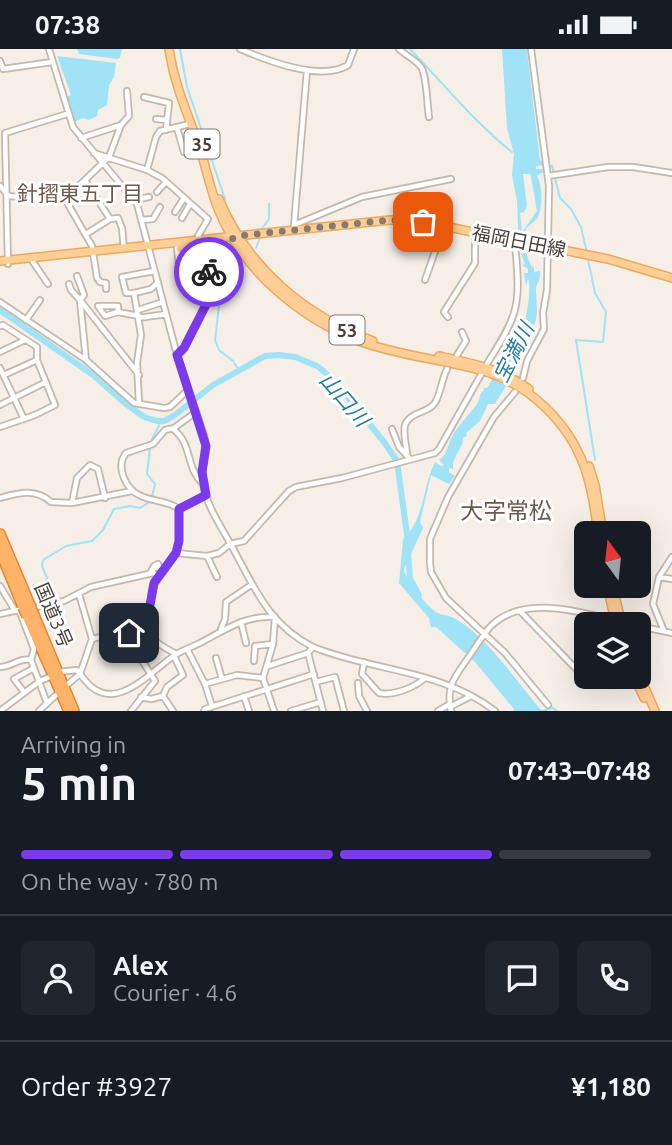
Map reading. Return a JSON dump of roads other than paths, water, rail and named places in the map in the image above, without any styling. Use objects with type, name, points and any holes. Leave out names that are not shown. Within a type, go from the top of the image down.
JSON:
[{"type":"highway","name":"国道3号","points":[[0,534],[25,610]]},
{"type":"highway","name":"国道3号","points":[[0,551],[67,706],[76,711]]},
{"type":"main road","name":"35","points":[[171,49],[177,88],[215,200],[234,238]]},
{"type":"main road","name":"35","points":[[171,49],[214,187],[234,238]]},
{"type":"main road","name":"福岡日田線","points":[[93,254],[124,249],[177,248],[294,227],[390,220],[444,226],[516,240],[608,259],[672,278]]},
{"type":"main road","name":"53","points":[[234,238],[297,300],[330,321],[377,342],[485,369],[509,379],[550,407],[569,428],[580,446],[595,485],[599,521]]},
{"type":"main road","name":"福岡日田線","points":[[4,263],[199,244]]},
{"type":"main road","points":[[641,689],[653,711]]},
{"type":"main road","points":[[645,689],[653,711]]},
{"type":"street","points":[[49,49],[67,114],[81,138],[136,202],[177,355],[206,446],[202,472],[206,495],[213,514],[251,586],[294,636],[313,647],[450,686],[495,711]]},
{"type":"street","points":[[240,49],[307,70],[331,72],[348,65],[354,49]]},
{"type":"street","points":[[399,49],[421,68],[426,83],[425,97],[429,117]]},
{"type":"street","points":[[523,378],[527,361],[544,329],[548,176],[531,49]]},
{"type":"street","points":[[0,61],[3,69],[52,62]]},
{"type":"street","points":[[307,70],[294,227],[362,197],[451,179]]},
{"type":"street","points":[[0,186],[9,196],[60,201],[65,199],[109,157],[121,125],[129,116],[127,91]]},
{"type":"street","points":[[144,97],[169,103],[166,130]]},
{"type":"street","points":[[4,263],[5,133],[67,114]]},
{"type":"street","points":[[156,119],[167,120]]},
{"type":"street","points":[[147,170],[160,131],[190,124]]},
{"type":"street","points":[[81,138],[121,125]]},
{"type":"street","points":[[177,128],[184,152]]},
{"type":"street","points":[[93,153],[147,170],[166,182],[208,219],[198,236],[208,269],[211,295],[184,348],[177,355]]},
{"type":"street","points":[[548,176],[608,167],[633,167],[672,173]]},
{"type":"street","points":[[85,180],[110,219]]},
{"type":"street","points":[[157,192],[166,182]]},
{"type":"street","points":[[136,202],[139,198],[149,197]]},
{"type":"street","points":[[175,212],[184,198]]},
{"type":"street","points":[[65,199],[86,234],[97,269],[97,278],[106,283],[106,289]]},
{"type":"street","points":[[182,218],[190,204]]},
{"type":"street","points":[[141,220],[153,219],[160,207]]},
{"type":"street","points":[[86,234],[110,219],[118,218],[124,249]]},
{"type":"street","points":[[425,280],[444,226]]},
{"type":"street","points":[[447,317],[444,313],[475,263],[475,232]]},
{"type":"street","points":[[176,553],[207,556],[219,553],[230,544],[244,541],[289,491],[296,487],[387,467],[435,453],[507,331],[514,312],[518,286],[516,240]]},
{"type":"street","points":[[177,248],[180,275]]},
{"type":"street","points":[[33,260],[48,284]]},
{"type":"street","points":[[154,271],[122,277],[126,293],[151,289],[158,282]]},
{"type":"street","points":[[77,277],[84,295],[80,300],[86,360]]},
{"type":"street","points":[[191,282],[201,289],[211,290]]},
{"type":"street","points":[[69,284],[139,375]]},
{"type":"street","points":[[134,293],[141,335],[137,363],[139,404]]},
{"type":"street","points":[[26,320],[40,300]]},
{"type":"street","points":[[0,302],[86,360],[128,399],[158,408],[170,407],[189,391]]},
{"type":"street","points":[[139,314],[163,302]]},
{"type":"street","points":[[118,312],[166,314]]},
{"type":"street","points":[[0,326],[3,325],[37,347],[37,360],[55,405],[0,426]]},
{"type":"street","points":[[457,355],[466,341],[462,332]]},
{"type":"street","points":[[0,352],[25,340]]},
{"type":"street","points":[[4,376],[37,360]]},
{"type":"street","points":[[0,368],[24,419]]},
{"type":"street","points":[[410,460],[405,426],[408,420],[431,407],[436,401],[447,369]]},
{"type":"street","points":[[0,405],[46,382]]},
{"type":"street","points":[[515,392],[494,418],[449,497],[430,539],[429,563],[440,589],[457,610],[518,668],[548,705]]},
{"type":"street","points":[[179,509],[132,491],[121,471],[122,458],[126,453],[153,444],[165,430],[172,429],[195,411]]},
{"type":"street","points":[[172,429],[184,439],[190,461],[203,484]]},
{"type":"street","points":[[392,429],[398,447],[407,453]]},
{"type":"street","points":[[72,503],[77,478],[90,465],[98,469],[105,498]]},
{"type":"street","points":[[0,498],[35,493],[42,494],[51,502],[72,503],[132,491]]},
{"type":"street","points":[[179,509],[206,495]]},
{"type":"street","points":[[0,614],[51,605],[91,587],[153,574],[176,553],[179,541],[179,509]]},
{"type":"street","points":[[207,556],[217,577]]},
{"type":"street","points":[[664,631],[653,604],[659,577],[672,557]]},
{"type":"street","points":[[131,711],[155,681],[143,662],[132,654],[153,574]]},
{"type":"street","points":[[659,577],[672,579]]},
{"type":"street","points":[[0,586],[25,610],[34,649],[31,660],[47,703]]},
{"type":"street","points":[[220,630],[225,619],[226,602],[251,586]]},
{"type":"street","points":[[68,684],[80,674],[92,639],[79,594]]},
{"type":"street","points":[[450,708],[450,686],[483,636],[499,619],[536,608],[574,612]]},
{"type":"street","points":[[113,611],[113,635]]},
{"type":"street","points":[[520,611],[574,667]]},
{"type":"street","points":[[0,711],[40,681],[55,674],[77,670],[95,690],[112,694],[151,675],[175,655],[220,630],[261,616],[275,617]]},
{"type":"street","points":[[274,711],[263,678],[273,643],[275,617]]},
{"type":"street","points":[[241,622],[246,643]]},
{"type":"street","points":[[651,628],[672,632]]},
{"type":"street","points":[[92,639],[139,633],[175,655],[183,675],[167,687],[163,696]]},
{"type":"street","points":[[254,661],[255,646],[273,643]]},
{"type":"street","points":[[267,666],[308,653],[313,647]]},
{"type":"street","points":[[187,649],[205,684],[212,706]]},
{"type":"street","points":[[308,653],[323,711]]},
{"type":"street","points":[[216,658],[222,679]]},
{"type":"street","points":[[0,667],[24,659],[31,660]]},
{"type":"street","points":[[364,662],[362,674],[379,693],[389,694],[414,686],[424,678]]},
{"type":"street","points":[[24,692],[14,680],[34,668]]},
{"type":"street","points":[[204,711],[212,706],[314,674]]},
{"type":"street","points":[[205,684],[237,675],[263,678]]},
{"type":"street","points":[[316,682],[335,677],[344,711]]},
{"type":"street","points":[[359,684],[359,696],[367,711]]},
{"type":"street","points":[[39,711],[56,695]]},
{"type":"street","points":[[141,697],[151,699],[163,696]]},
{"type":"street","points":[[163,696],[173,711]]},
{"type":"street","points":[[244,696],[249,711]]},
{"type":"street","points":[[438,711],[472,696]]},
{"type":"street","points":[[291,711],[321,702]]},
{"type":"water","points":[[77,49],[122,49],[120,58],[117,59],[79,54]]},
{"type":"water","points":[[502,49],[526,49],[540,160],[545,165],[536,166],[536,169],[544,169],[544,172],[537,175],[541,195],[540,209],[537,219],[528,226],[525,233],[529,261],[534,272],[540,271],[536,289],[536,319],[530,335],[513,358],[510,367],[515,371],[495,404],[488,404],[480,421],[463,438],[453,469],[449,468],[449,472],[455,476],[449,484],[431,475],[420,522],[423,528],[404,569],[412,586],[427,604],[438,613],[456,619],[480,638],[542,711],[513,711],[475,662],[436,627],[431,627],[429,618],[399,583],[403,540],[420,512],[431,473],[435,462],[444,465],[439,460],[445,454],[455,431],[477,404],[483,388],[489,385],[503,355],[522,331],[526,317],[529,284],[528,278],[526,286],[524,273],[528,273],[528,269],[522,265],[525,264],[519,248],[517,201],[512,175],[514,154],[507,128]],"holes":[[[523,174],[530,174],[537,211],[522,232],[520,213],[524,212],[527,206]]]},
{"type":"water","points":[[57,56],[116,63],[114,77],[109,85],[107,105],[98,110],[97,116],[74,122],[66,97],[71,95]]},
{"type":"waterway","points":[[180,49],[187,87],[225,199]]},
{"type":"waterway","points":[[410,49],[472,115],[512,152]]},
{"type":"waterway","points":[[548,166],[552,166],[560,198],[571,209],[581,227],[587,253]]},
{"type":"waterway","points":[[258,231],[269,219],[269,204]]},
{"type":"waterway","points":[[256,248],[260,237]]},
{"type":"waterway","points":[[588,259],[595,293],[606,312],[603,342],[576,340],[595,460]]},
{"type":"waterway","points":[[233,361],[219,350],[215,340],[223,273],[234,264]]},
{"type":"waterway","name":"山口川","points":[[0,310],[93,375],[144,417],[157,421],[164,421],[175,415],[213,385],[265,356],[295,357],[317,366],[332,378],[397,461],[408,542]]},
{"type":"waterway","points":[[234,363],[240,371]]},
{"type":"waterway","points":[[151,442],[161,421]]},
{"type":"waterway","points":[[35,610],[39,609],[39,599],[47,578],[42,566],[43,560],[66,546],[92,541],[103,530],[114,509],[130,506],[140,508],[151,501],[155,484],[147,474],[150,448]]},
{"type":"waterway","name":"宝満川","points":[[408,553],[410,579],[419,595]]},
{"type":"waterway","points":[[0,616],[9,614]]},
{"type":"waterway","points":[[542,711],[553,708],[557,711]]},
{"type":"district","name":"針摺東五丁目","points":[[80,193]]},
{"type":"district","name":"大字常松","points":[[506,510]]}]
